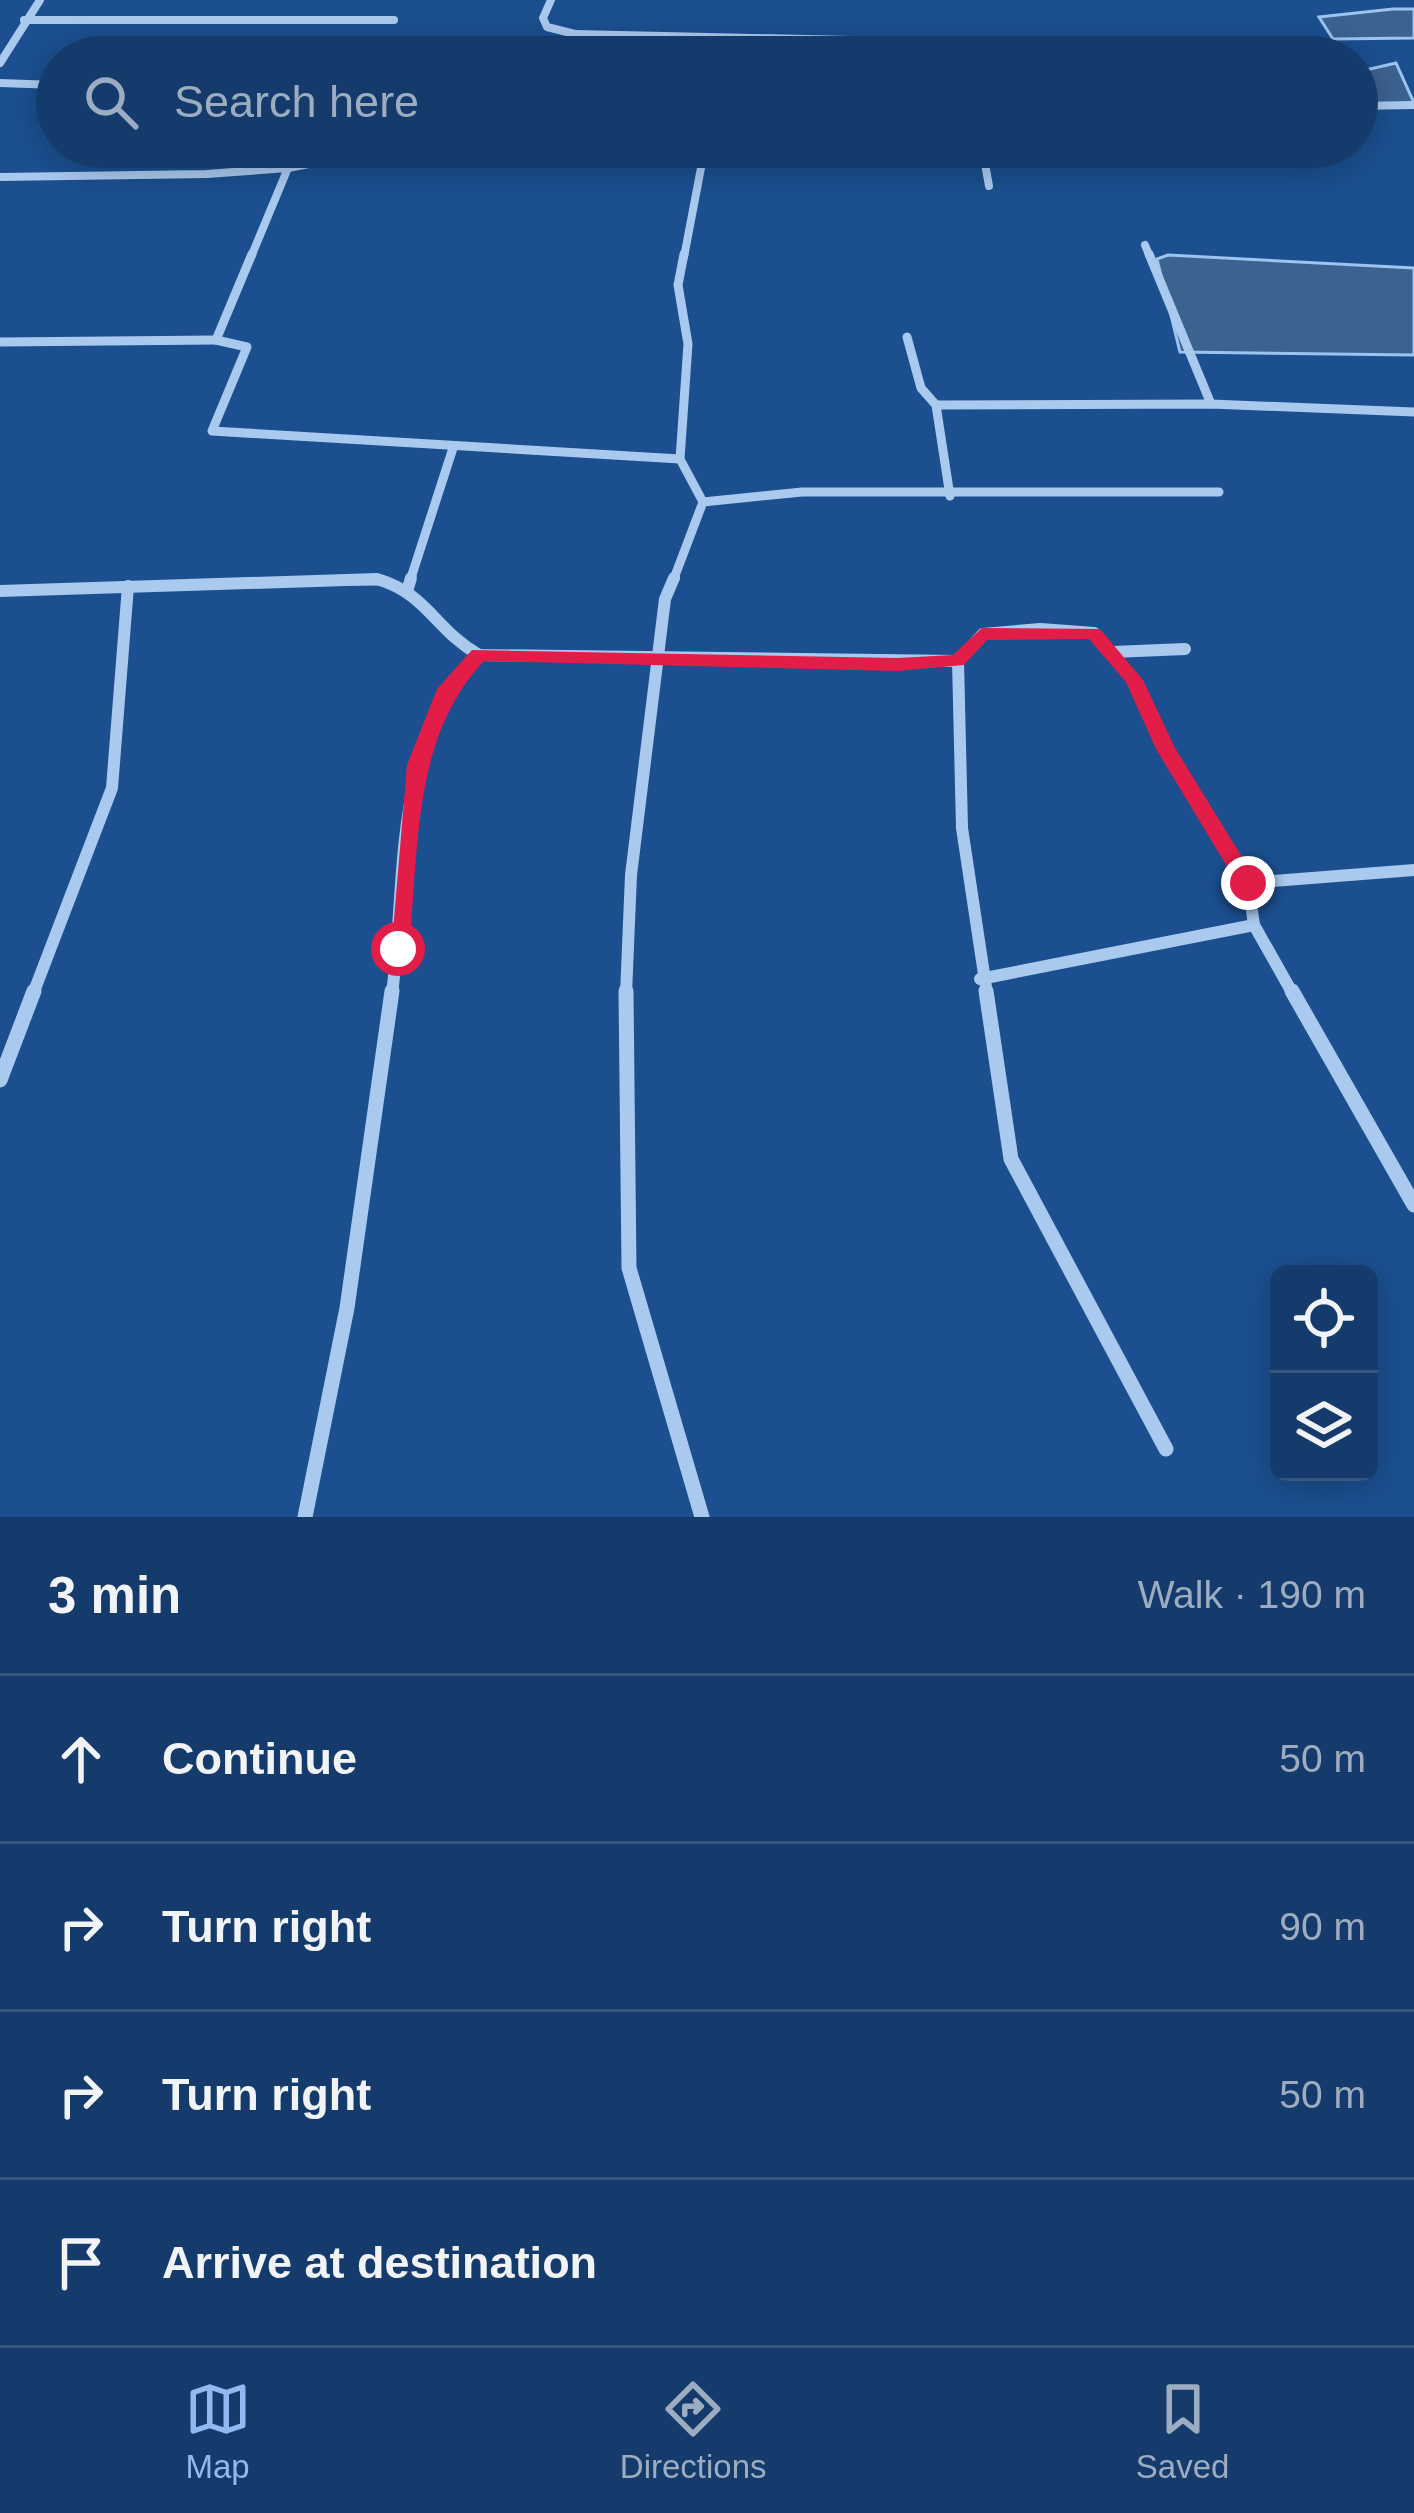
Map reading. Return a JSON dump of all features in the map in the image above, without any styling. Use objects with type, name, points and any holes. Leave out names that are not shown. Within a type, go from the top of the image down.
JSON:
[{"type":"street","points":[[0,62],[40,0]]},
{"type":"street","points":[[551,0],[543,18],[547,27],[574,34],[665,36]]},
{"type":"street","points":[[24,20],[394,20]]},
{"type":"street","points":[[0,38],[14,38]]},
{"type":"street","points":[[0,83],[36,84]]},
{"type":"street","points":[[1378,106],[1414,105]]},
{"type":"street","points":[[0,177],[288,168],[217,340]]},
{"type":"street","points":[[701,168],[678,285],[688,344],[680,459],[703,502],[698,529],[665,599],[656,660],[631,874],[624,1044],[629,1268],[646,1342],[702,1517]]},
{"type":"street","points":[[986,168],[989,186]]},
{"type":"street","points":[[1145,245],[1211,404]]},
{"type":"street","points":[[908,338],[921,388],[937,405],[950,496]]},
{"type":"street","points":[[0,342],[217,340],[247,347],[212,430],[680,459]]},
{"type":"street","points":[[937,405],[1211,404],[1414,412]]},
{"type":"street","points":[[408,588],[453,448]]},
{"type":"street","points":[[703,502],[802,492],[950,496],[1219,492]]},
{"type":"street","points":[[0,591],[333,577],[408,588],[434,611],[456,642],[479,655],[958,661]]},
{"type":"street","points":[[0,1080],[112,788],[128,586]]},
{"type":"street","points":[[1166,1449],[1011,1159],[980,979],[962,828],[958,661],[982,634],[1040,629],[1094,633],[1113,652],[1248,883],[1254,926],[1414,1205]]},
{"type":"street","points":[[1113,652],[1185,649]]},
{"type":"street","points":[[304,1517],[332,1402],[357,1256],[417,765],[446,689],[479,655]]},
{"type":"street","points":[[1248,883],[1414,869]]},
{"type":"street","points":[[980,979],[1254,926]]},
{"type":"water","points":[[1414,9],[1414,38],[1331,36],[1319,17]]},
{"type":"water","points":[[1396,63],[1414,103],[1378,104],[1378,67]]},
{"type":"water","points":[[1168,255],[1414,268],[1414,355],[1180,352],[1157,259]]},
{"type":"route","points":[[398,949],[417,765],[446,689],[479,655],[897,664],[958,661],[982,634],[1040,629],[1094,633],[1134,680],[1166,749],[1248,883]]}]
